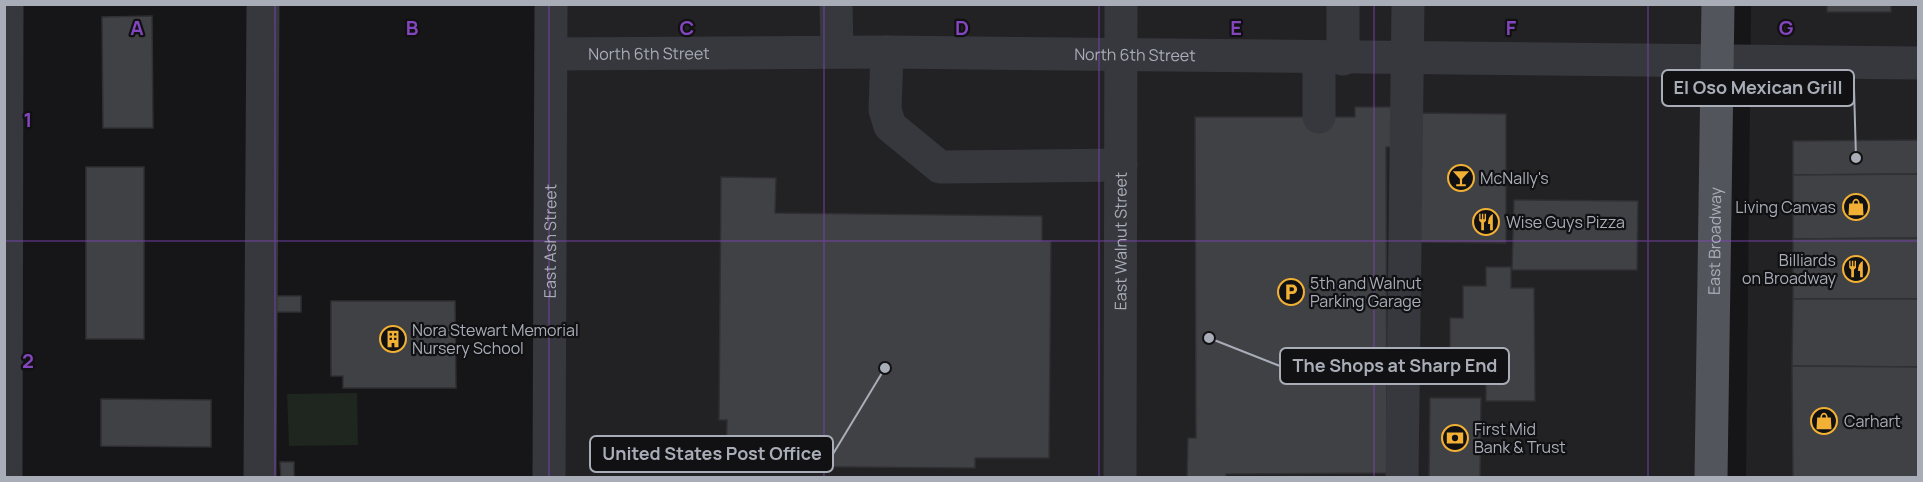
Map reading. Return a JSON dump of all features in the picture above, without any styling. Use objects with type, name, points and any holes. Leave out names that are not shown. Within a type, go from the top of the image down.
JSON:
[{"type":"main road","name":"East Broadway","points":[[1711,477],[1718,4]]},
{"type":"street","points":[[6,477],[7,4]]},
{"type":"street","points":[[260,477],[263,4]]},
{"type":"street","name":"East Ash Street","points":[[549,477],[551,4]]},
{"type":"street","points":[[836,4],[837,52]]},
{"type":"street","name":"East Walnut Street","points":[[1120,477],[1121,4]]},
{"type":"street","points":[[1319,117],[1343,4]]},
{"type":"street","points":[[1402,477],[1408,4]]},
{"type":"street","points":[[887,52],[885,110],[890,126],[940,167],[1121,165]]},
{"type":"street","name":"North 6th Street","points":[[551,54],[887,52],[1331,59],[1918,63]]},
{"type":"shaded area","points":[[551,5],[1718,5],[1711,477],[549,478]]},
{"type":"shaded area","points":[[1751,5],[1918,5],[1918,477],[1746,478]]},
{"type":"shaded area","points":[[357,393],[358,445],[289,446],[287,394]]},
{"type":"building","points":[[1827,4],[1891,4],[1891,12],[1827,12]]},
{"type":"building","points":[[152,16],[153,128],[103,128],[102,17]]},
{"type":"building","name":"5th and Walnut Parking Garage","points":[[1355,107],[1392,107],[1392,147],[1386,147],[1387,473],[1226,474],[1226,478],[1187,478],[1188,438],[1196,438],[1195,117],[1355,117]]},
{"type":"building","name":"McNally's","points":[[1415,113],[1506,114],[1506,243],[1415,242]]},
{"type":"building","points":[[1918,140],[1918,174],[1793,175],[1793,141]]},
{"type":"building","points":[[86,167],[144,167],[144,339],[86,339]]},
{"type":"building","name":"Living Canvas","points":[[1918,174],[1918,238],[1793,239],[1793,175]]},
{"type":"building","points":[[721,177],[776,178],[775,213],[1042,216],[1042,241],[1051,241],[1049,458],[975,458],[975,468],[726,466],[727,420],[719,420]]},
{"type":"building","points":[[1514,200],[1638,201],[1637,270],[1512,270]]},
{"type":"building","name":"Billiards on Broadway","points":[[1918,238],[1918,299],[1793,299],[1793,239]]},
{"type":"building","points":[[1486,267],[1511,267],[1511,288],[1534,288],[1535,401],[1486,401],[1486,360],[1450,360],[1450,318],[1463,318],[1463,286],[1486,286]]},
{"type":"building","points":[[275,296],[301,296],[301,312],[276,312]]},
{"type":"building","points":[[1793,299],[1918,299],[1918,367],[1792,366]]},
{"type":"building","name":"Nora Stewart Memorial Nursery School","points":[[331,301],[455,301],[456,388],[343,388],[343,376],[331,376]]},
{"type":"building","points":[[1792,366],[1918,367],[1918,478],[1793,478]]},
{"type":"building","name":"First Mid Bank & Trust","points":[[1430,398],[1481,398],[1480,478],[1429,478]]},
{"type":"building","points":[[101,399],[211,400],[211,447],[101,446]]},
{"type":"building","points":[[280,462],[294,462],[294,478],[281,478]]},
{"type":"place","name":"El Oso Mexican Grill","points":[[1856,158]]},
{"type":"place","name":"McNally's","points":[[1461,178]]},
{"type":"place","name":"Living Canvas","points":[[1856,207]]},
{"type":"place","name":"Wise Guys Pizza","points":[[1486,222]]},
{"type":"place","name":"Billiards on Broadway","points":[[1856,269]]},
{"type":"place","name":"5th and Walnut Parking Garage","points":[[1291,292]]},
{"type":"place","name":"The Shops at Sharp End","points":[[1209,338]]},
{"type":"place","name":"Nora Stewart Memorial Nursery School","points":[[393,339]]},
{"type":"place","name":"United States Post Office","points":[[885,368]]},
{"type":"place","name":"Carhart","points":[[1824,421]]},
{"type":"place","name":"First Mid Bank & Trust","points":[[1455,438]]}]
